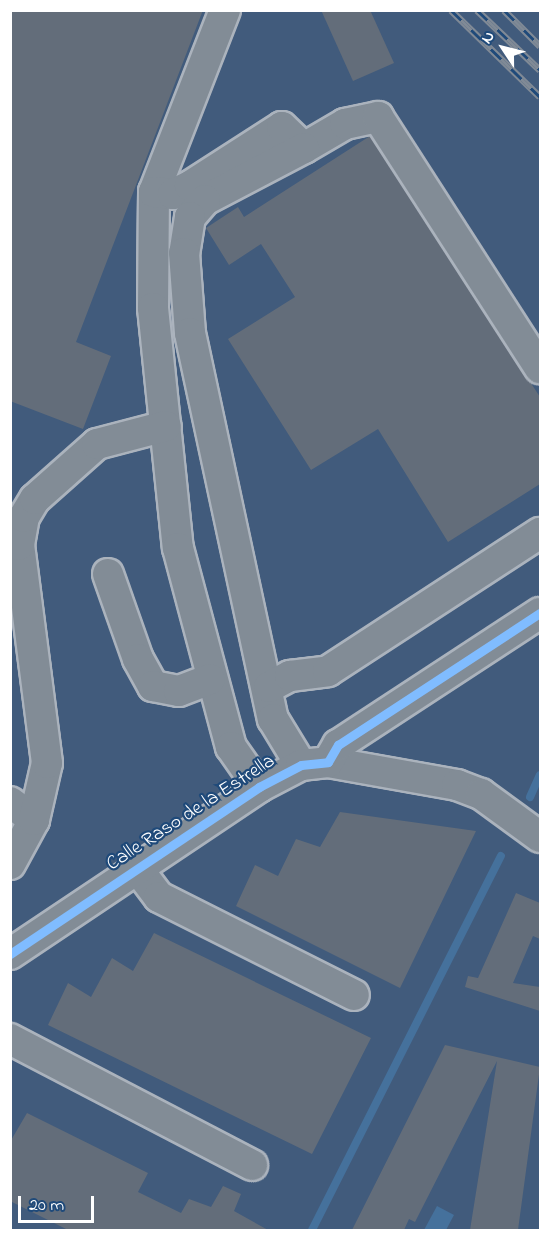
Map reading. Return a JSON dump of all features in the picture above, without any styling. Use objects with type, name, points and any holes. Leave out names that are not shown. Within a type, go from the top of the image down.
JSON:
[{"type":"street","points":[[225,10],[154,192],[153,308],[178,548],[210,680],[231,747],[260,787]]},
{"type":"street","points":[[540,368],[378,117],[345,124],[205,200],[190,217],[184,252],[190,333],[269,687],[273,719],[315,764],[457,785],[481,794],[540,837]]},
{"type":"street","points":[[154,192],[173,194],[190,186],[282,127],[304,148]]},
{"type":"street","points":[[10,864],[34,820],[47,764],[19,545],[24,517],[35,499],[97,444],[166,426]]},
{"type":"street","points":[[269,687],[290,676],[328,670],[540,533]]},
{"type":"street","points":[[108,574],[138,659],[153,686],[179,691],[210,680]]},
{"type":"street","name":"Calle Raso de la Estrella","points":[[10,954],[260,787],[315,764],[338,745],[540,612]]},
{"type":"street","points":[[10,802],[34,820]]},
{"type":"street","points":[[137,868],[159,897],[354,995]]},
{"type":"street","points":[[10,1039],[252,1166]]},
{"type":"shaded area","points":[[10,11],[540,11],[540,1230],[10,1230]]},
{"type":"shaded area","points":[[437,1206],[454,1215],[446,1230],[424,1230]]},
{"type":"building","points":[[10,10],[203,10],[76,342],[111,356],[83,429],[10,401]]},
{"type":"building","points":[[321,10],[370,10],[394,63],[353,81]]},
{"type":"building","points":[[370,136],[540,397],[540,484],[448,542],[378,429],[311,470],[228,339],[295,297],[261,244],[229,265],[206,228],[238,207],[244,217]]},
{"type":"building","points":[[340,812],[476,831],[400,988],[236,906],[255,865],[278,876],[296,839],[320,847]]},
{"type":"building","points":[[516,893],[540,903],[540,939],[533,936],[513,983],[540,987],[540,1011],[465,987],[468,976],[478,978]]},
{"type":"building","points":[[154,933],[371,1038],[312,1154],[48,1025],[68,983],[91,997],[112,958],[133,971]]},
{"type":"building","points":[[445,1045],[540,1067],[518,1230],[470,1230],[497,1061],[415,1222],[409,1219],[404,1230],[352,1230]]},
{"type":"building","points":[[27,1113],[148,1173],[138,1192],[181,1213],[189,1199],[211,1207],[223,1186],[241,1194],[234,1211],[268,1230],[68,1230],[10,1201],[10,1142]]},
{"type":"waterway","points":[[530,797],[540,775]]},
{"type":"waterway","points":[[312,1230],[501,856]]},
{"type":"railway","points":[[451,10],[540,97]]},
{"type":"railway","points":[[477,10],[540,70]]},
{"type":"railway","points":[[504,10],[540,46]]},
{"type":"cycle path","points":[[10,954],[259,787],[301,765],[328,762],[338,745],[540,613]]}]
